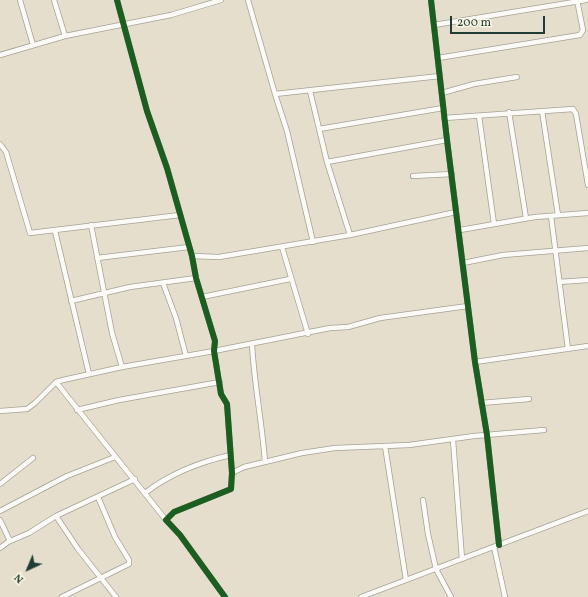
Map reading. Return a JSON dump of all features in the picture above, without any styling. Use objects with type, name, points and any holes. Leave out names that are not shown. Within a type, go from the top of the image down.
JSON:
[{"type":"street","points":[[20,0],[33,45]]},
{"type":"street","points":[[54,0],[65,36]]},
{"type":"street","points":[[117,0],[147,111],[167,168],[192,256],[196,278],[215,342],[214,351],[221,394],[227,404],[232,473],[232,486],[230,490],[174,512],[166,520]]},
{"type":"street","points":[[0,55],[65,36],[170,14],[222,0]]},
{"type":"street","points":[[248,0],[287,131],[313,242]]},
{"type":"street","points":[[431,0],[444,118],[456,212],[460,230],[475,362],[487,435],[496,546],[505,597]]},
{"type":"street","points":[[434,25],[586,0]]},
{"type":"street","points":[[438,58],[580,35],[583,30],[577,1]]},
{"type":"street","points":[[275,94],[440,76]]},
{"type":"street","points":[[442,93],[479,83],[517,77]]},
{"type":"street","points":[[310,91],[327,162],[350,235]]},
{"type":"street","points":[[319,129],[443,108]]},
{"type":"street","points":[[444,118],[571,108],[576,112],[588,185]]},
{"type":"street","points":[[542,111],[558,215]]},
{"type":"street","points":[[509,112],[526,218]]},
{"type":"street","points":[[479,116],[494,224]]},
{"type":"street","points":[[327,162],[447,140]]},
{"type":"street","points":[[0,144],[6,152],[29,232],[32,234],[91,225],[180,215]]},
{"type":"street","points":[[413,176],[452,174]]},
{"type":"street","points":[[192,256],[219,257],[313,242],[456,212]]},
{"type":"street","points":[[460,230],[526,218],[588,212]]},
{"type":"street","points":[[551,216],[568,349]]},
{"type":"street","points":[[91,225],[112,333],[122,367]]},
{"type":"street","points":[[55,231],[89,374]]},
{"type":"street","points":[[97,258],[189,247]]},
{"type":"street","points":[[282,247],[290,279],[308,334]]},
{"type":"street","points":[[463,263],[503,255],[588,248]]},
{"type":"street","points":[[71,301],[130,287],[196,278]]},
{"type":"street","points":[[202,297],[290,279]]},
{"type":"street","points":[[559,282],[588,280]]},
{"type":"street","points":[[163,283],[176,318],[186,356]]},
{"type":"street","points":[[0,411],[27,409],[56,382],[89,374],[308,334],[330,328],[348,327],[380,318],[468,306]]},
{"type":"street","points":[[252,344],[254,375],[262,424],[265,462]]},
{"type":"street","points":[[475,362],[588,346]]},
{"type":"street","points":[[56,382],[115,457],[135,479],[166,520],[180,535],[225,597]]},
{"type":"street","points":[[77,410],[119,400],[220,382]]},
{"type":"street","points":[[481,403],[529,399]]},
{"type":"street","points":[[232,473],[241,467],[302,453],[335,448],[385,446],[544,430]]},
{"type":"street","points":[[453,440],[462,559]]},
{"type":"street","points":[[385,446],[406,580]]},
{"type":"street","points":[[145,493],[163,480],[180,471],[205,461],[231,455]]},
{"type":"street","points":[[0,511],[67,476],[115,457]]},
{"type":"street","points":[[0,484],[33,458]]},
{"type":"street","points":[[0,548],[10,541],[29,533],[56,516],[135,479]]},
{"type":"street","points":[[62,597],[101,577],[127,566],[130,562],[116,537],[98,497]]},
{"type":"street","points":[[423,500],[428,534],[436,569],[451,597]]},
{"type":"street","points":[[361,597],[588,511]]},
{"type":"street","points":[[56,516],[78,549],[116,597]]},
{"type":"street","points":[[0,520],[10,541]]},
{"type":"cycle path","points":[[117,0],[147,111],[167,168],[192,256],[196,278],[215,341],[214,351],[221,394],[227,404],[232,473],[231,489],[174,512],[166,520],[180,535],[225,597]]},
{"type":"cycle path","points":[[431,0],[475,362],[487,435],[499,545]]}]
